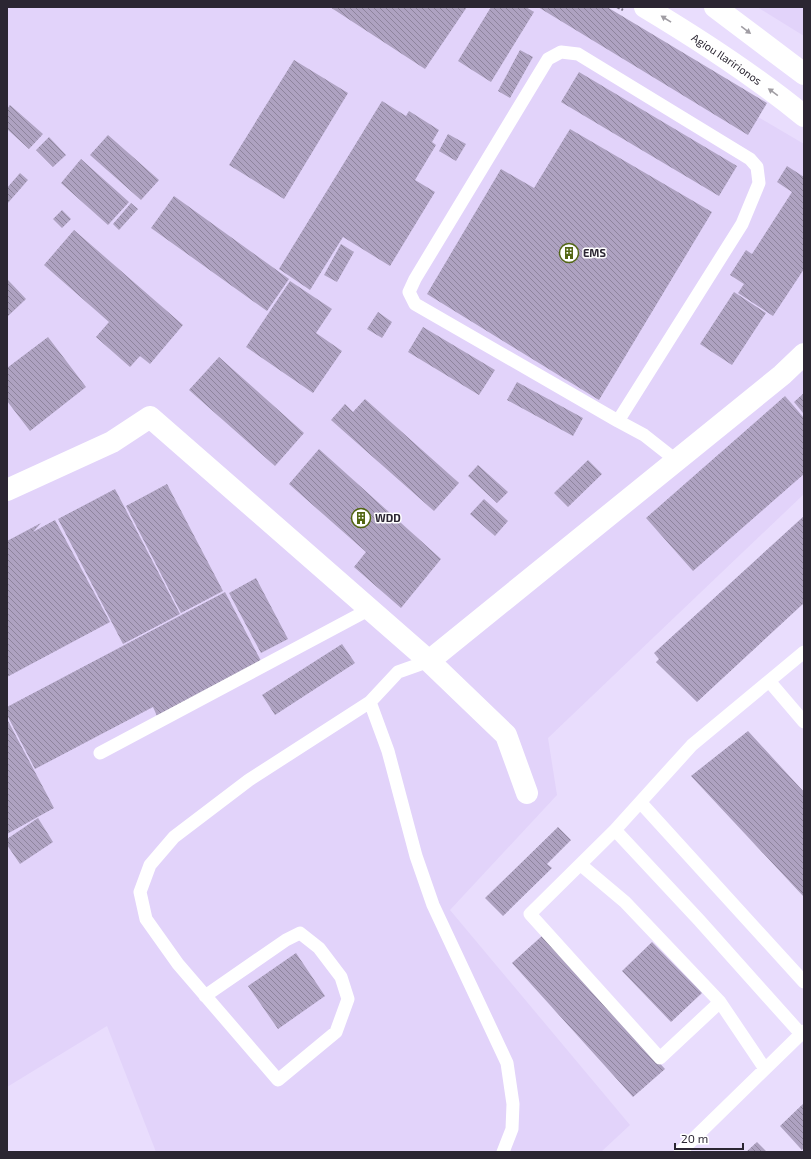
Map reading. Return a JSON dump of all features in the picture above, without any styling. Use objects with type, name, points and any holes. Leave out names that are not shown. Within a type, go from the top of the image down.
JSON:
[{"type":"street","name":"Agiou Ilaririonos","points":[[645,7],[735,64],[784,99],[804,116]]},
{"type":"street","points":[[715,7],[804,74]]},
{"type":"street","points":[[429,661],[782,375],[804,354]]},
{"type":"street","points":[[7,490],[112,442],[150,417],[429,661],[506,735],[527,793]]},
{"type":"lane","points":[[618,421],[742,224],[759,183],[757,167],[750,159],[578,54],[561,52],[548,59],[415,278],[410,292],[415,304],[618,421],[644,434],[677,460]]},
{"type":"lane","points":[[100,752],[370,609]]},
{"type":"lane","points":[[720,1002],[660,1058],[530,914],[641,803],[692,745],[804,652]]},
{"type":"lane","points":[[205,996],[286,940],[300,933],[319,948],[341,977],[348,999],[336,1032],[278,1080],[205,996],[178,964],[146,919],[140,892],[150,865],[174,837],[249,780],[370,702],[398,672],[429,661]]},
{"type":"lane","points":[[769,682],[804,722]]},
{"type":"lane","points":[[370,702],[388,750],[416,856],[433,906],[507,1063],[513,1104],[512,1129],[504,1152]]},
{"type":"lane","points":[[641,803],[804,982]]},
{"type":"lane","points":[[615,830],[802,1033],[680,1152]]},
{"type":"lane","points":[[581,864],[625,902],[720,1002],[765,1069]]},
{"type":"shaded area","points":[[7,7],[571,7],[804,144],[804,494],[548,738],[557,795],[450,910],[630,1125],[601,1152],[156,1152],[107,1026],[7,1087]]},
{"type":"shaded area","points":[[757,7],[804,7],[804,36]]},
{"type":"building","points":[[330,7],[467,7],[425,69]]},
{"type":"building","points":[[491,7],[526,7],[534,12],[491,82],[458,61]]},
{"type":"building","points":[[538,7],[607,7],[767,103],[748,135]]},
{"type":"building","points":[[520,50],[533,57],[510,98],[498,91]]},
{"type":"building","points":[[294,60],[348,93],[284,199],[229,165]]},
{"type":"building","points":[[579,72],[737,166],[719,196],[561,102]]},
{"type":"building","points":[[382,101],[406,116],[409,111],[439,130],[432,142],[436,145],[415,180],[435,192],[390,266],[343,237],[310,290],[279,269]]},
{"type":"building","points":[[10,105],[43,134],[29,149],[7,129],[7,109]]},
{"type":"building","name":"EMS","points":[[570,129],[712,212],[599,400],[427,294],[501,169],[534,188]]},
{"type":"building","points":[[448,134],[466,144],[456,161],[439,151]]},
{"type":"building","points":[[108,135],[159,180],[141,200],[90,155]]},
{"type":"building","points":[[49,137],[66,155],[53,167],[36,150]]},
{"type":"building","points":[[81,159],[129,202],[108,225],[61,183]]},
{"type":"building","points":[[787,166],[804,177],[804,269],[773,316],[738,293],[744,284],[730,275],[746,250],[752,254],[792,192],[777,182]]},
{"type":"building","points":[[20,173],[28,180],[7,204],[7,188]]},
{"type":"building","points":[[174,196],[289,279],[267,311],[151,228]]},
{"type":"building","points":[[131,203],[138,209],[119,230],[113,224]]},
{"type":"building","points":[[62,210],[71,219],[62,228],[53,219]]},
{"type":"building","points":[[74,230],[183,325],[150,364],[140,356],[130,367],[96,337],[109,322],[44,265]]},
{"type":"building","points":[[341,244],[354,252],[337,282],[324,275]]},
{"type":"building","points":[[8,280],[26,299],[7,317],[7,281]]},
{"type":"building","points":[[290,281],[332,309],[316,333],[342,351],[313,393],[246,347]]},
{"type":"building","points":[[734,292],[766,313],[732,365],[700,344]]},
{"type":"building","points":[[378,312],[392,322],[382,338],[367,329]]},
{"type":"building","points":[[423,327],[495,370],[479,395],[408,352]]},
{"type":"building","points":[[48,337],[86,387],[30,431],[7,401],[7,368]]},
{"type":"building","points":[[219,357],[304,433],[275,466],[189,390]]},
{"type":"building","points":[[517,382],[583,418],[573,436],[507,400]]},
{"type":"building","points":[[804,393],[804,414],[794,402]]},
{"type":"building","points":[[785,396],[804,418],[804,474],[693,571],[646,518]]},
{"type":"building","points":[[365,399],[459,483],[434,511],[331,420],[345,404],[353,412]]},
{"type":"building","name":"WDD","points":[[319,449],[441,559],[401,608],[354,567],[366,552],[289,484]]},
{"type":"building","points":[[588,460],[602,474],[568,507],[554,493]]},
{"type":"building","points":[[478,465],[508,492],[497,503],[468,476]]},
{"type":"building","points":[[167,484],[223,591],[181,613],[126,506]]},
{"type":"building","points":[[115,489],[180,614],[123,644],[58,519]]},
{"type":"building","points":[[484,499],[508,521],[495,536],[470,514]]},
{"type":"building","points":[[804,516],[804,603],[697,702],[656,662],[659,659],[654,653]]},
{"type":"building","points":[[55,520],[110,622],[7,677],[7,541],[41,523],[33,532]]},
{"type":"building","points":[[256,578],[288,639],[261,653],[229,593]]},
{"type":"building","points":[[225,592],[261,661],[157,716],[153,707],[35,769],[7,715],[7,707]]},
{"type":"building","points":[[342,644],[355,663],[275,715],[262,695]]},
{"type":"building","points":[[7,719],[54,808],[7,834]]},
{"type":"building","points":[[748,731],[804,792],[804,897],[691,776]]},
{"type":"building","points":[[38,818],[53,842],[20,864],[7,845],[7,839]]},
{"type":"building","points":[[558,827],[571,840],[547,864],[552,868],[503,916],[485,898]]},
{"type":"building","points":[[543,935],[665,1069],[633,1097],[512,963]]},
{"type":"building","points":[[652,942],[702,993],[671,1022],[622,971]]},
{"type":"building","points":[[296,953],[325,996],[278,1029],[248,986]]},
{"type":"building","points":[[804,1103],[804,1147],[802,1150],[780,1126]]},
{"type":"building","points":[[757,1142],[767,1152],[746,1152]]},
{"type":"place","name":"EMS","points":[[569,253]]},
{"type":"place","name":"WDD","points":[[361,518]]}]
